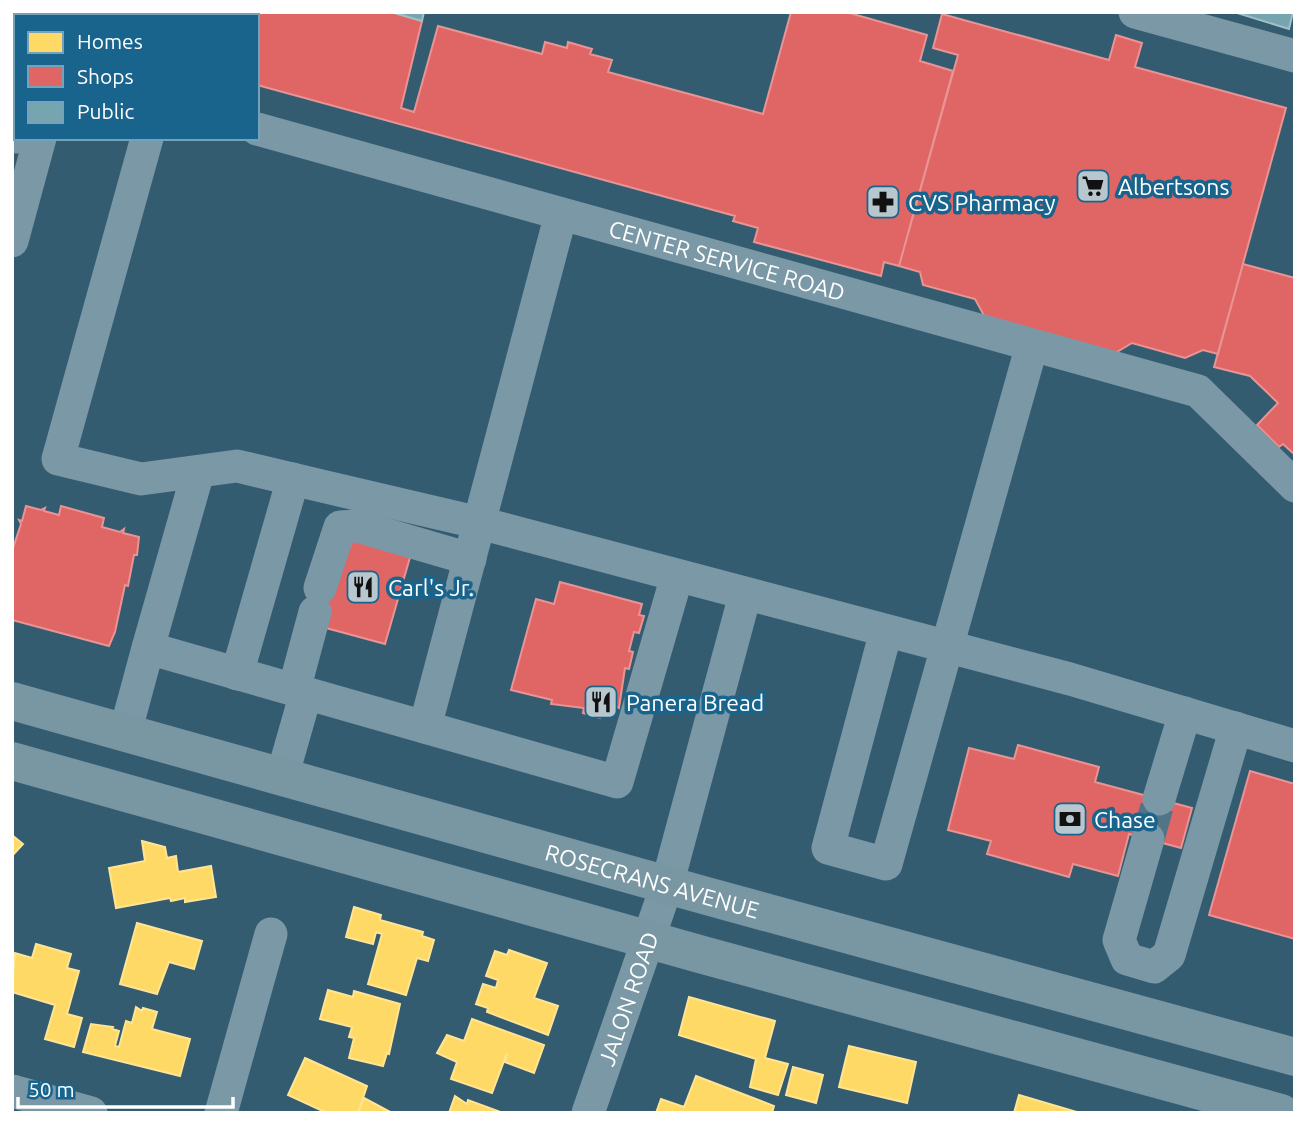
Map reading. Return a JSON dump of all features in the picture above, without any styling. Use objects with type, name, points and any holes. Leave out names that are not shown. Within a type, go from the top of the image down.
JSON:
[{"type":"main road","name":"ROSECRANS AVENUE","points":[[12,701],[667,885],[1295,1057]]},
{"type":"main road","points":[[12,761],[648,940],[1281,1113]]},
{"type":"street","points":[[1135,12],[1173,17],[1295,56]]},
{"type":"street","name":"CENTER SERVICE ROAD","points":[[259,130],[1198,391],[1295,486]]},
{"type":"street","points":[[12,241],[26,140]]},
{"type":"street","points":[[146,140],[58,459],[141,479],[237,466],[480,523],[949,647],[1295,746]]},
{"type":"street","points":[[425,727],[561,214]]},
{"type":"street","points":[[886,631],[828,848],[886,864],[1032,345]]},
{"type":"street","points":[[125,733],[198,472]]},
{"type":"street","points":[[237,674],[293,480]]},
{"type":"street","points":[[282,777],[317,600],[340,527],[357,526],[470,559]]},
{"type":"street","points":[[148,648],[617,782],[677,576]]},
{"type":"street","name":"JALON ROAD","points":[[587,1113],[667,885],[746,595]]},
{"type":"street","points":[[1159,799],[1185,713]]},
{"type":"street","points":[[1148,839],[1119,940],[1127,959],[1154,967],[1169,955],[1236,728]]},
{"type":"street","points":[[221,1113],[271,934]]},
{"type":"street","points":[[12,1091],[91,1113]]},
{"type":"building: Homes","points":[[12,835],[23,844],[12,856]]},
{"type":"building: Homes","points":[[142,841],[165,847],[167,858],[176,856],[178,872],[211,866],[216,897],[185,902],[185,898],[171,901],[170,898],[116,908],[109,868],[145,861]]},
{"type":"building: Homes","points":[[354,907],[381,915],[380,920],[423,932],[422,936],[434,940],[428,961],[417,958],[406,995],[368,984],[382,934],[376,932],[373,944],[346,937]]},
{"type":"building: Homes","points":[[137,923],[202,941],[194,969],[169,962],[157,994],[120,984]]},
{"type":"building: Homes","points":[[36,944],[71,954],[67,968],[79,971],[67,1014],[82,1018],[74,1047],[45,1039],[55,1005],[12,992],[15,953],[32,958]]},
{"type":"building: Homes","points":[[509,950],[547,963],[534,998],[558,1006],[548,1035],[487,1012],[488,1008],[476,1004],[483,984],[496,988],[498,980],[486,976],[495,951],[507,955]]},
{"type":"building: Homes","points":[[328,990],[353,997],[354,991],[400,1004],[389,1054],[387,1053],[383,1066],[349,1058],[354,1038],[349,1037],[352,1027],[320,1019]]},
{"type":"building: Homes","points":[[689,997],[775,1021],[765,1058],[788,1064],[778,1095],[750,1087],[756,1059],[679,1035]]},
{"type":"building: Homes","points":[[136,1007],[142,1011],[143,1008],[157,1012],[152,1029],[190,1039],[180,1076],[83,1052],[91,1024],[113,1027],[112,1029],[119,1031],[115,1046],[119,1047],[126,1021],[132,1023]]},
{"type":"building: Homes","points":[[472,1019],[544,1045],[534,1073],[505,1062],[507,1053],[492,1093],[451,1079],[457,1062],[437,1053],[447,1035],[464,1041]]},
{"type":"building: Homes","points":[[849,1046],[916,1062],[907,1103],[839,1087]]},
{"type":"building: Homes","points":[[305,1058],[367,1086],[358,1113],[327,1113],[288,1095]]},
{"type":"building: Homes","points":[[793,1067],[823,1075],[816,1103],[786,1095]]},
{"type":"building: Homes","points":[[696,1076],[774,1106],[772,1113],[656,1113],[661,1099],[684,1107]]},
{"type":"building: Homes","points":[[1019,1095],[1080,1113],[1014,1113]]},
{"type":"building: Homes","points":[[455,1096],[467,1104],[468,1100],[503,1113],[449,1113]]},
{"type":"building: Homes","points":[[364,1098],[392,1113],[358,1113]]},
{"type":"building: Shops","points":[[391,12],[422,21],[401,108],[414,112],[438,26],[542,54],[545,42],[567,48],[568,42],[592,49],[590,54],[612,60],[608,72],[763,114],[791,12],[846,12],[927,35],[920,61],[953,71],[899,266],[884,262],[881,276],[754,242],[758,228],[733,221],[735,216],[259,86],[259,14],[236,14]]},
{"type":"building: Shops","name":"Albertsons","points":[[942,14],[1109,60],[1116,35],[1142,43],[1135,67],[1286,108],[1218,354],[1203,350],[1185,358],[1132,343],[1112,355],[987,321],[975,299],[923,285],[920,272],[899,266],[958,55],[933,48]]},
{"type":"building: Shops","points":[[1243,264],[1295,278],[1295,455],[1283,444],[1279,447],[1257,425],[1278,403],[1250,376],[1214,367]]},
{"type":"building: Shops","points":[[26,506],[41,510],[45,508],[44,511],[59,515],[61,506],[104,518],[102,527],[120,532],[124,529],[123,533],[139,537],[137,555],[134,555],[128,586],[125,585],[115,632],[109,646],[12,620],[12,551],[21,524],[19,520],[22,521]]},
{"type":"building: Shops","name":"Carl's Jr.","points":[[357,530],[413,547],[385,644],[315,625]]},
{"type":"building: Shops","points":[[560,582],[642,604],[639,615],[644,616],[639,633],[634,632],[629,651],[633,652],[629,669],[625,668],[619,708],[615,706],[613,715],[602,713],[600,718],[583,713],[584,708],[551,704],[552,700],[511,690],[536,599],[554,604]]},
{"type":"building: Shops","name":"Chase","points":[[1018,745],[1099,767],[1095,782],[1192,808],[1181,848],[1129,834],[1118,876],[1073,864],[1069,877],[987,854],[991,841],[948,830],[969,748],[1014,759]]},
{"type":"building: Shops","points":[[1250,771],[1295,784],[1295,939],[1209,915]]},
{"type":"building: Public","points":[[391,12],[424,12],[422,21]]},
{"type":"building: Public","points":[[1234,12],[1293,12],[1289,29]]},
{"type":"tunnel","points":[[1148,839],[1159,799]]},
{"type":"place","name":"Albertsons","points":[[1093,186]]},
{"type":"place","name":"CVS Pharmacy","points":[[883,202]]},
{"type":"place","name":"Carl's Jr.","points":[[363,587]]},
{"type":"place","name":"Panera Bread","points":[[601,702]]},
{"type":"place","name":"Chase","points":[[1070,819]]}]
